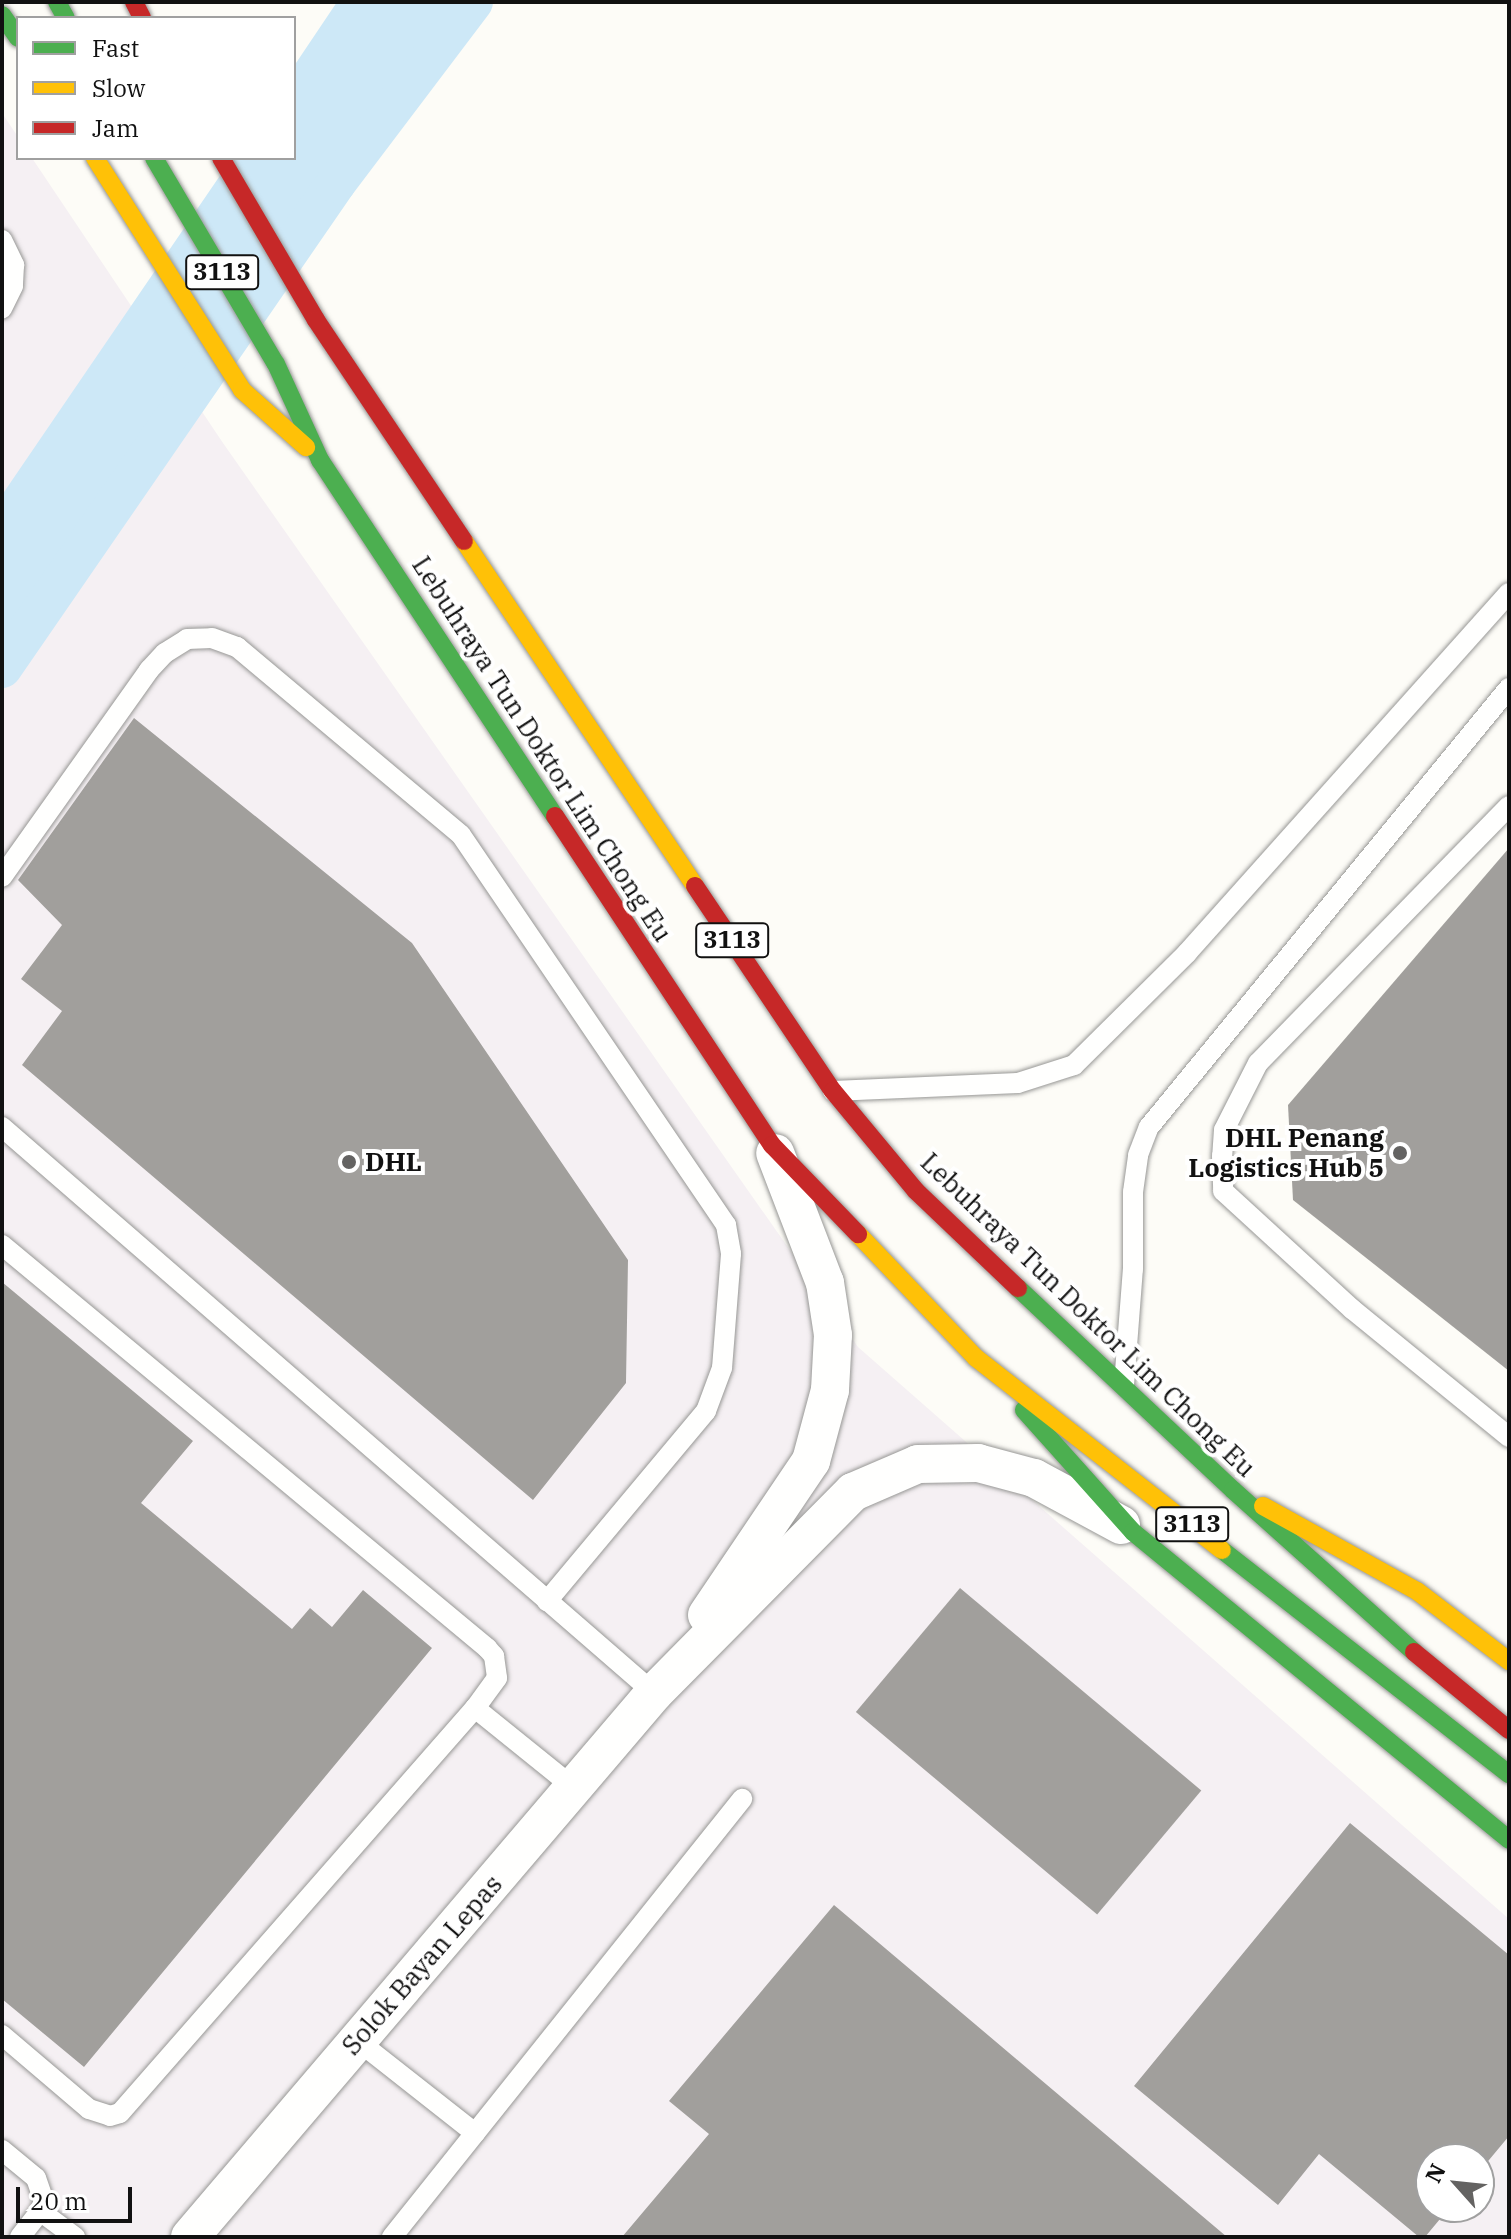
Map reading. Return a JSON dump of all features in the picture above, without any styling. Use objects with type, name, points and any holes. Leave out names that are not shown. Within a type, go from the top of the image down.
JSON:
[{"type":"main road","points":[[2,15],[16,35]]},
{"type":"main road","points":[[96,160],[242,390],[320,460]]},
{"type":"main road","name":"Lebuhraya Tun Doktor Lim Chong Eu","points":[[155,160],[276,364],[320,460],[772,1145],[976,1358],[1407,1691],[1509,1774]]},
{"type":"main road","name":"Lebuhraya Tun Doktor Lim Chong Eu","points":[[222,160],[316,320],[833,1091],[916,1191],[1233,1490],[1426,1663],[1509,1730]]},
{"type":"main road","points":[[976,1358],[1133,1532],[1509,1840]]},
{"type":"main road","points":[[1233,1490],[1417,1591],[1509,1661]]},
{"type":"street","name":"Solok Bayan Lepas","points":[[654,1693],[811,1461],[830,1390],[833,1335],[825,1283],[772,1145]]},
{"type":"street","name":"Solok Bayan Lepas","points":[[190,2237],[654,1693],[853,1492],[918,1464],[978,1463],[1034,1478],[1133,1532]]},
{"type":"lane","points":[[2,240],[14,265],[13,286],[2,309]]},
{"type":"lane","points":[[833,1091],[1018,1083],[1074,1065],[1187,953],[1509,593]]},
{"type":"lane","points":[[2,877],[149,670],[165,653],[187,639],[212,638],[237,647],[461,835],[726,1225],[731,1254],[722,1368],[706,1411],[547,1601]]},
{"type":"lane","points":[[1124,1387],[1133,1269],[1133,1192],[1138,1155],[1149,1127],[1509,688]]},
{"type":"lane","points":[[1509,806],[1258,1063],[1224,1130],[1222,1156],[1223,1191],[1352,1309],[1509,1437]]},
{"type":"lane","points":[[2,1127],[654,1693]]},
{"type":"lane","points":[[2,1245],[487,1648],[494,1656],[497,1678],[475,1708],[120,2113],[110,2116],[89,2109],[2,2035]]},
{"type":"lane","points":[[475,1708],[574,1788]]},
{"type":"lane","points":[[392,2237],[742,1799]]},
{"type":"lane","points":[[358,2041],[475,2133]]},
{"type":"lane","points":[[2,2150],[36,2178],[44,2201],[20,2237]]},
{"type":"lane","points":[[40,2211],[75,2237]]},
{"type":"shaded area","points":[[2,113],[16,134],[16,160],[33,160],[223,443],[858,1347],[1509,1919],[1509,2237],[2,2237]]},
{"type":"water","points":[[337,2],[473,2],[336,183],[2,668],[2,495],[231,160],[296,160],[296,63]]},
{"type":"building","name":"DHL","points":[[134,718],[412,943],[628,1260],[626,1383],[533,1500],[22,1065],[62,1011],[21,979],[62,925],[18,880]]},
{"type":"building","name":"DHL Penang Logistics Hub 5","points":[[1509,848],[1509,1371],[1293,1200],[1288,1105]]},
{"type":"building","points":[[2,1282],[193,1441],[141,1503],[292,1629],[310,1608],[332,1627],[363,1590],[432,1648],[84,2067],[2,1999]]},
{"type":"building","points":[[960,1588],[1201,1790],[1097,1915],[856,1712]]},
{"type":"building","points":[[1350,1823],[1509,1955],[1509,2136],[1495,2153],[1495,2143],[1415,2143],[1415,2223],[1437,2223],[1425,2237],[1419,2237],[1319,2154],[1278,2205],[1134,2086]]},
{"type":"building","points":[[834,1905],[1227,2237],[622,2237],[709,2134],[669,2101]]},
{"type":"waterway","points":[[2,668],[336,183],[473,2]]},
{"type":"traffic: fast","points":[[57,2],[65,16]]},
{"type":"traffic: fast","points":[[2,15],[16,35]]},
{"type":"traffic: fast","points":[[155,160],[276,364],[320,460],[555,816]]},
{"type":"traffic: fast","points":[[1018,1288],[1233,1490],[1414,1652]]},
{"type":"traffic: fast","points":[[1024,1410],[1133,1532],[1509,1840]]},
{"type":"traffic: fast","points":[[1222,1550],[1509,1774]]},
{"type":"traffic: slow","points":[[96,160],[242,390],[306,447]]},
{"type":"traffic: slow","points":[[464,541],[695,886]]},
{"type":"traffic: slow","points":[[858,1234],[976,1358],[1222,1550]]},
{"type":"traffic: slow","points":[[1263,1506],[1417,1591],[1509,1661]]},
{"type":"traffic: jam","points":[[134,2],[141,16]]},
{"type":"traffic: jam","points":[[222,160],[316,320],[464,541]]},
{"type":"traffic: jam","points":[[555,816],[772,1145],[858,1234]]},
{"type":"traffic: jam","points":[[695,886],[833,1091],[916,1191],[1018,1288]]},
{"type":"traffic: jam","points":[[1414,1652],[1509,1730]]},
{"type":"place","name":"DHL Penang Logistics Hub 5","points":[[1400,1153]]},
{"type":"place","name":"DHL","points":[[349,1162]]}]
